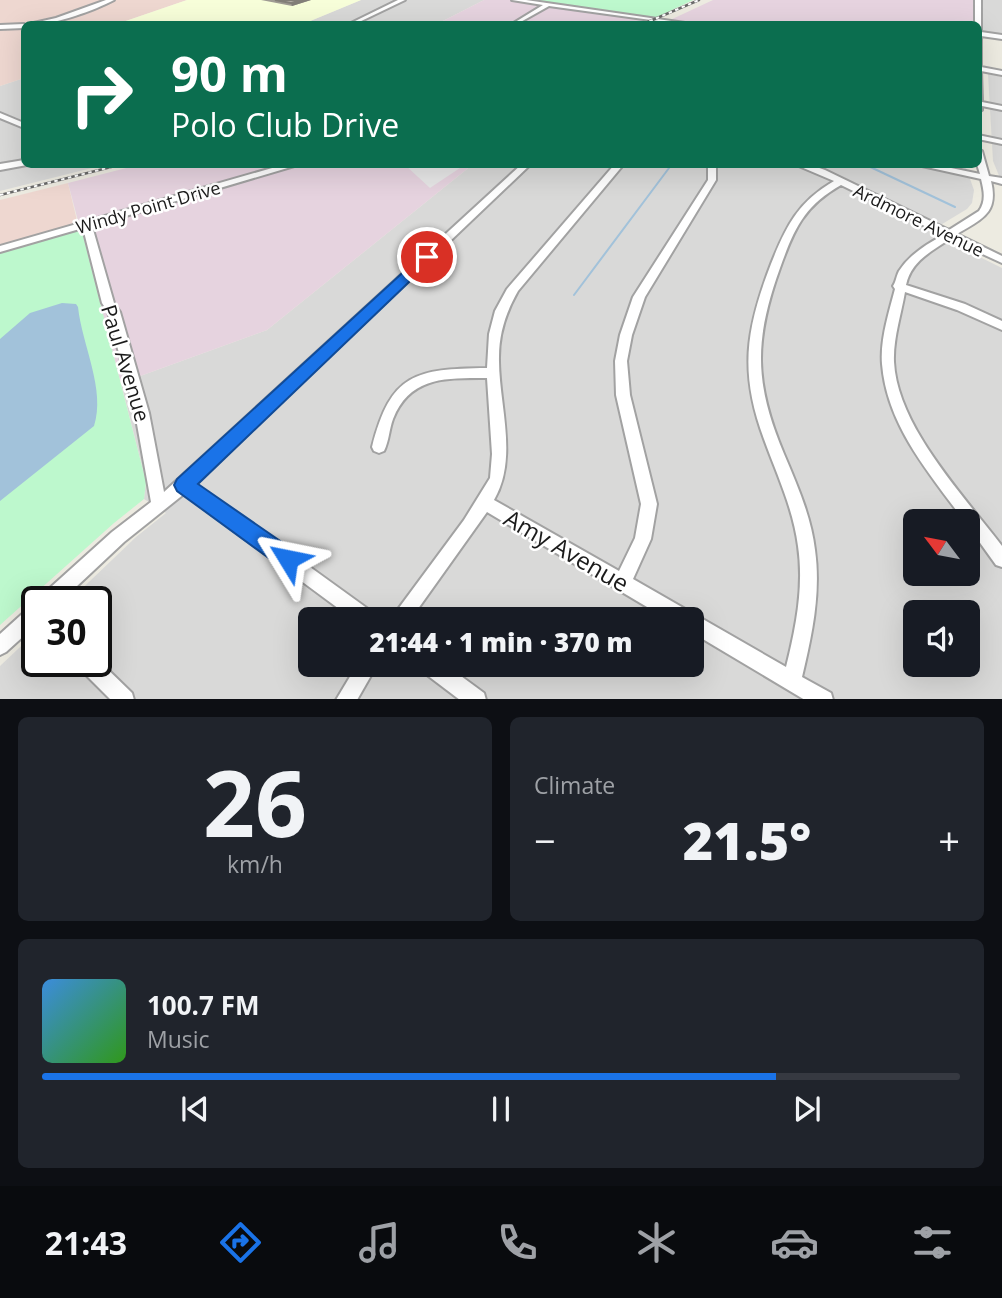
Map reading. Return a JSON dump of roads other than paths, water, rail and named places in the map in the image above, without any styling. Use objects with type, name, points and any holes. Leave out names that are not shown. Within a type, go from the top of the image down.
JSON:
[{"type":"street","points":[[46,21],[111,0]]},
{"type":"street","points":[[358,21],[402,0]]},
{"type":"street","points":[[515,0],[667,21]]},
{"type":"street","points":[[978,0],[979,21]]},
{"type":"street","points":[[519,21],[547,5]]},
{"type":"street","points":[[0,27],[21,26]]},
{"type":"street","points":[[982,34],[1002,37]]},
{"type":"street","points":[[982,70],[1002,73]]},
{"type":"street","points":[[982,104],[1002,108]]},
{"type":"street","points":[[0,115],[21,125]]},
{"type":"street","points":[[982,138],[1002,142]]},
{"type":"street","points":[[0,167],[21,164]]},
{"type":"street","points":[[982,167],[990,201],[987,209],[916,256],[903,274],[898,286],[888,357],[897,404],[916,444],[1002,559]]},
{"type":"street","name":"Windy Point Drive","points":[[0,249],[283,168]]},
{"type":"street","points":[[65,586],[159,503],[184,485],[523,168]]},
{"type":"street","points":[[408,607],[497,480],[492,340],[504,302],[617,168]]},
{"type":"street","points":[[623,582],[643,539],[649,504],[623,395],[621,361],[626,335],[639,297],[712,180],[712,168]]},
{"type":"street","name":"Ardmore Avenue","points":[[810,168],[1002,260]]},
{"type":"street","points":[[935,168],[1002,181]]},
{"type":"street","points":[[792,681],[806,621],[807,549],[797,506],[764,421],[753,371],[752,347],[758,312],[793,222],[806,203],[840,182]]},
{"type":"street","name":"Paul Avenue","points":[[87,224],[142,414],[159,503]]},
{"type":"street","points":[[898,286],[961,307],[1002,326]]},
{"type":"street","points":[[379,447],[388,410],[408,387],[433,375],[494,373]]},
{"type":"street","points":[[184,485],[351,607]]},
{"type":"street","name":"Amy Avenue","points":[[484,502],[665,607]]},
{"type":"street","points":[[0,646],[21,627]]},
{"type":"street","name":"Amy Avenue","points":[[704,630],[824,699]]},
{"type":"street","points":[[102,677],[125,699]]},
{"type":"street","points":[[345,699],[360,677]]},
{"type":"street","points":[[447,677],[477,699]]},
{"type":"water","points":[[62,303],[76,304],[78,307],[95,383],[97,412],[94,426],[0,501],[0,339],[30,313]]},
{"type":"waterway","points":[[574,295],[669,168]]},
{"type":"waterway","points":[[872,168],[955,207]]},
{"type":"railway","points":[[650,21],[699,0]]},
{"type":"railway","points":[[0,195],[107,168]]}]
